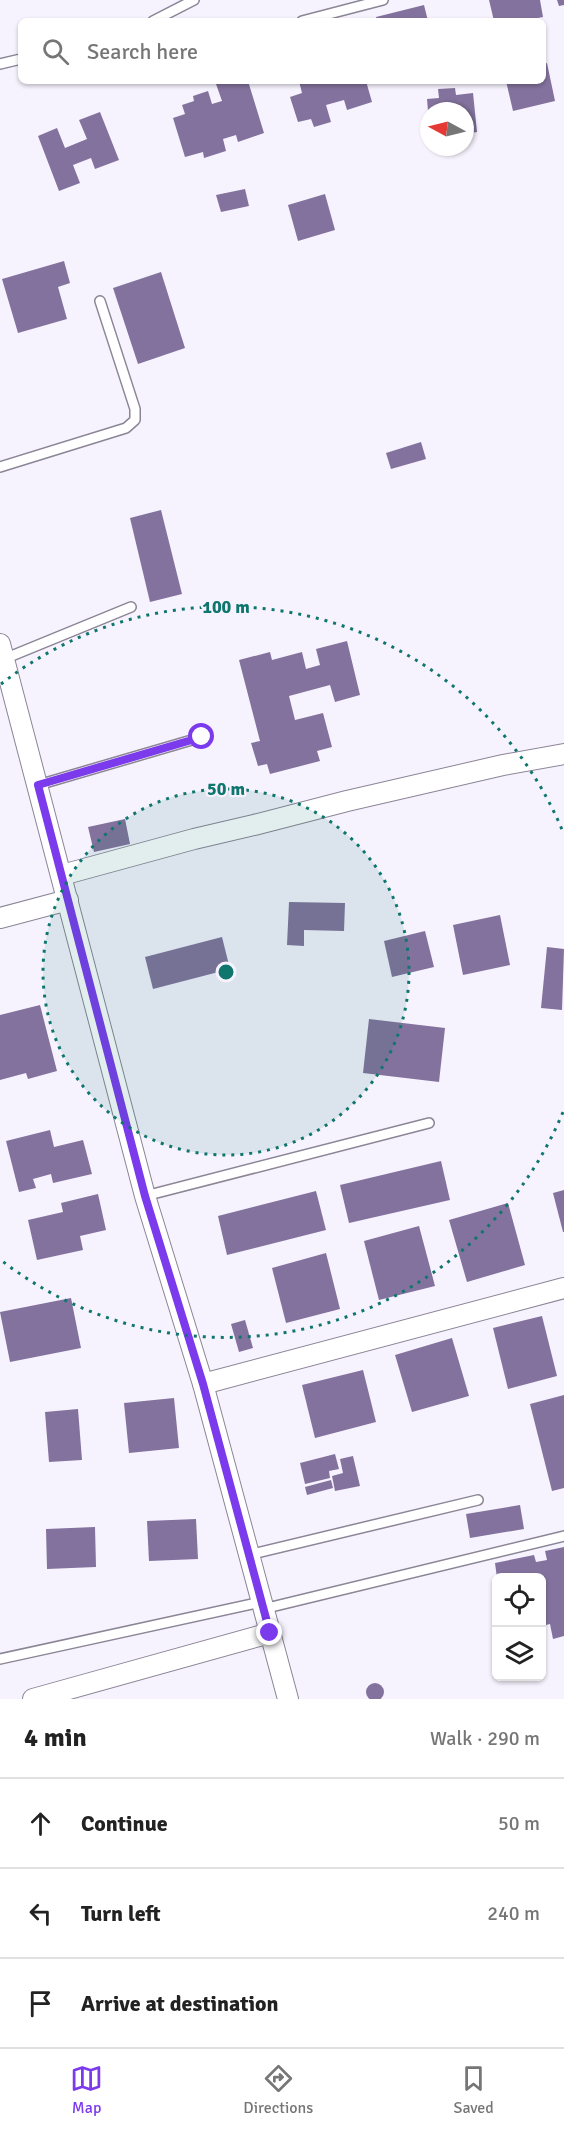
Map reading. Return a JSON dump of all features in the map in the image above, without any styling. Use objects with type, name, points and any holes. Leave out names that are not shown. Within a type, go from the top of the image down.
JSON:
[{"type":"street","points":[[2,651],[145,1196],[203,1384],[288,1699]]},
{"type":"street","points":[[62,875],[347,801],[503,765],[564,754]]},
{"type":"street","points":[[0,918],[68,900]]},
{"type":"street","points":[[203,1384],[564,1288]]},
{"type":"street","points":[[33,1699],[270,1633]]},
{"type":"lane","points":[[159,18],[194,0]]},
{"type":"lane","points":[[314,18],[383,0]]},
{"type":"lane","points":[[0,64],[18,60]]},
{"type":"lane","points":[[0,466],[126,428],[135,420],[135,409],[100,301]]},
{"type":"lane","points":[[2,651],[131,607]]},
{"type":"lane","points":[[38,785],[202,737]]},
{"type":"lane","points":[[145,1196],[429,1122]]},
{"type":"lane","points":[[248,1555],[478,1500]]},
{"type":"lane","points":[[0,1659],[262,1606],[564,1536]]},
{"type":"building","points":[[489,0],[540,0],[543,17],[493,18]]},
{"type":"building","points":[[557,0],[564,0],[564,5],[559,6]]},
{"type":"building","points":[[424,5],[427,18],[376,18]]},
{"type":"building","points":[[546,63],[555,101],[513,111],[507,84],[546,84]]},
{"type":"building","points":[[216,84],[249,84],[264,133],[238,142],[236,135],[223,139],[226,151],[204,158],[203,152],[185,157],[173,118],[185,114],[182,105],[194,101],[193,96],[208,91],[212,104],[222,101]]},
{"type":"building","points":[[300,84],[367,84],[372,102],[347,110],[344,100],[326,105],[331,122],[314,127],[311,119],[298,122],[290,97],[302,93]]},
{"type":"building","points":[[455,88],[456,95],[473,93],[474,102],[427,102],[427,99],[439,98],[438,89]]},
{"type":"building","points":[[474,103],[477,132],[474,132]]},
{"type":"building","points":[[100,112],[119,160],[95,169],[91,158],[73,165],[80,183],[59,191],[38,136],[57,128],[65,148],[87,139],[79,120]]},
{"type":"building","points":[[245,189],[249,206],[221,212],[216,195]]},
{"type":"building","points":[[325,194],[335,230],[298,241],[288,205]]},
{"type":"building","points":[[64,261],[70,283],[58,287],[67,319],[18,333],[2,279]]},
{"type":"building","points":[[161,272],[185,348],[138,364],[113,288]]},
{"type":"building","points":[[421,442],[426,459],[391,469],[386,453]]},
{"type":"building","points":[[161,510],[182,594],[150,602],[130,518]]},
{"type":"building","points":[[347,641],[360,695],[335,702],[330,685],[289,696],[295,720],[323,713],[332,747],[317,751],[320,761],[270,774],[267,764],[258,766],[251,743],[260,741],[239,660],[270,652],[272,660],[302,652],[306,669],[320,665],[316,649]]},
{"type":"building","points":[[125,819],[130,844],[94,852],[88,827]]},
{"type":"building","points":[[289,902],[345,903],[344,931],[304,930],[304,946],[287,945]]},
{"type":"building","points":[[500,915],[510,965],[463,975],[453,925]]},
{"type":"building","points":[[425,931],[434,967],[392,977],[384,941]]},
{"type":"building","points":[[222,937],[230,969],[153,989],[145,957]]},
{"type":"building","points":[[547,947],[564,949],[562,1010],[541,1008]]},
{"type":"building","points":[[40,1005],[57,1071],[28,1079],[26,1073],[0,1080],[0,1015]]},
{"type":"building","points":[[369,1019],[445,1028],[439,1082],[363,1073]]},
{"type":"building","points":[[50,1130],[54,1147],[83,1140],[92,1174],[53,1183],[51,1174],[33,1179],[36,1188],[19,1192],[6,1141]]},
{"type":"building","points":[[441,1161],[450,1200],[349,1223],[340,1185]]},
{"type":"building","points":[[564,1190],[564,1232],[563,1232],[553,1193]]},
{"type":"building","points":[[316,1191],[326,1230],[227,1255],[218,1216]]},
{"type":"building","points":[[98,1194],[106,1230],[80,1236],[83,1250],[37,1260],[28,1220],[63,1212],[61,1203]]},
{"type":"building","points":[[508,1203],[525,1265],[467,1282],[449,1220]]},
{"type":"building","points":[[419,1226],[435,1286],[379,1300],[364,1241]]},
{"type":"building","points":[[326,1253],[340,1309],[286,1323],[272,1268]]},
{"type":"building","points":[[71,1298],[81,1348],[10,1362],[0,1312]]},
{"type":"building","points":[[542,1316],[557,1376],[508,1389],[493,1328]]},
{"type":"building","points":[[245,1320],[253,1348],[239,1352],[231,1324]]},
{"type":"building","points":[[452,1338],[469,1396],[412,1412],[395,1355]]},
{"type":"building","points":[[363,1370],[376,1422],[315,1438],[302,1385]]},
{"type":"building","points":[[564,1395],[564,1488],[552,1491],[530,1404]]},
{"type":"building","points":[[174,1398],[179,1448],[129,1453],[124,1403]]},
{"type":"building","points":[[78,1409],[82,1460],[49,1462],[45,1412]]},
{"type":"building","points":[[335,1454],[339,1469],[329,1471],[330,1478],[305,1484],[300,1463]]},
{"type":"building","points":[[353,1456],[360,1486],[335,1491],[332,1476],[343,1473],[340,1459]]},
{"type":"building","points":[[331,1480],[333,1488],[307,1495],[305,1487]]},
{"type":"building","points":[[520,1505],[524,1529],[470,1538],[466,1514]]},
{"type":"building","points":[[196,1519],[198,1559],[149,1561],[147,1521]]},
{"type":"building","points":[[95,1527],[96,1567],[47,1569],[46,1529]]},
{"type":"building","points":[[564,1547],[564,1636],[553,1639],[550,1624],[546,1625],[546,1573],[496,1573],[495,1563],[534,1555],[536,1562],[547,1560],[545,1551]]},
{"type":"building","points":[[375,1683],[383,1689],[383,1695],[380,1699],[370,1699],[366,1692],[369,1686]]},
{"type":"route","points":[[202,737],[38,785],[145,1196],[203,1384],[270,1633]]}]
